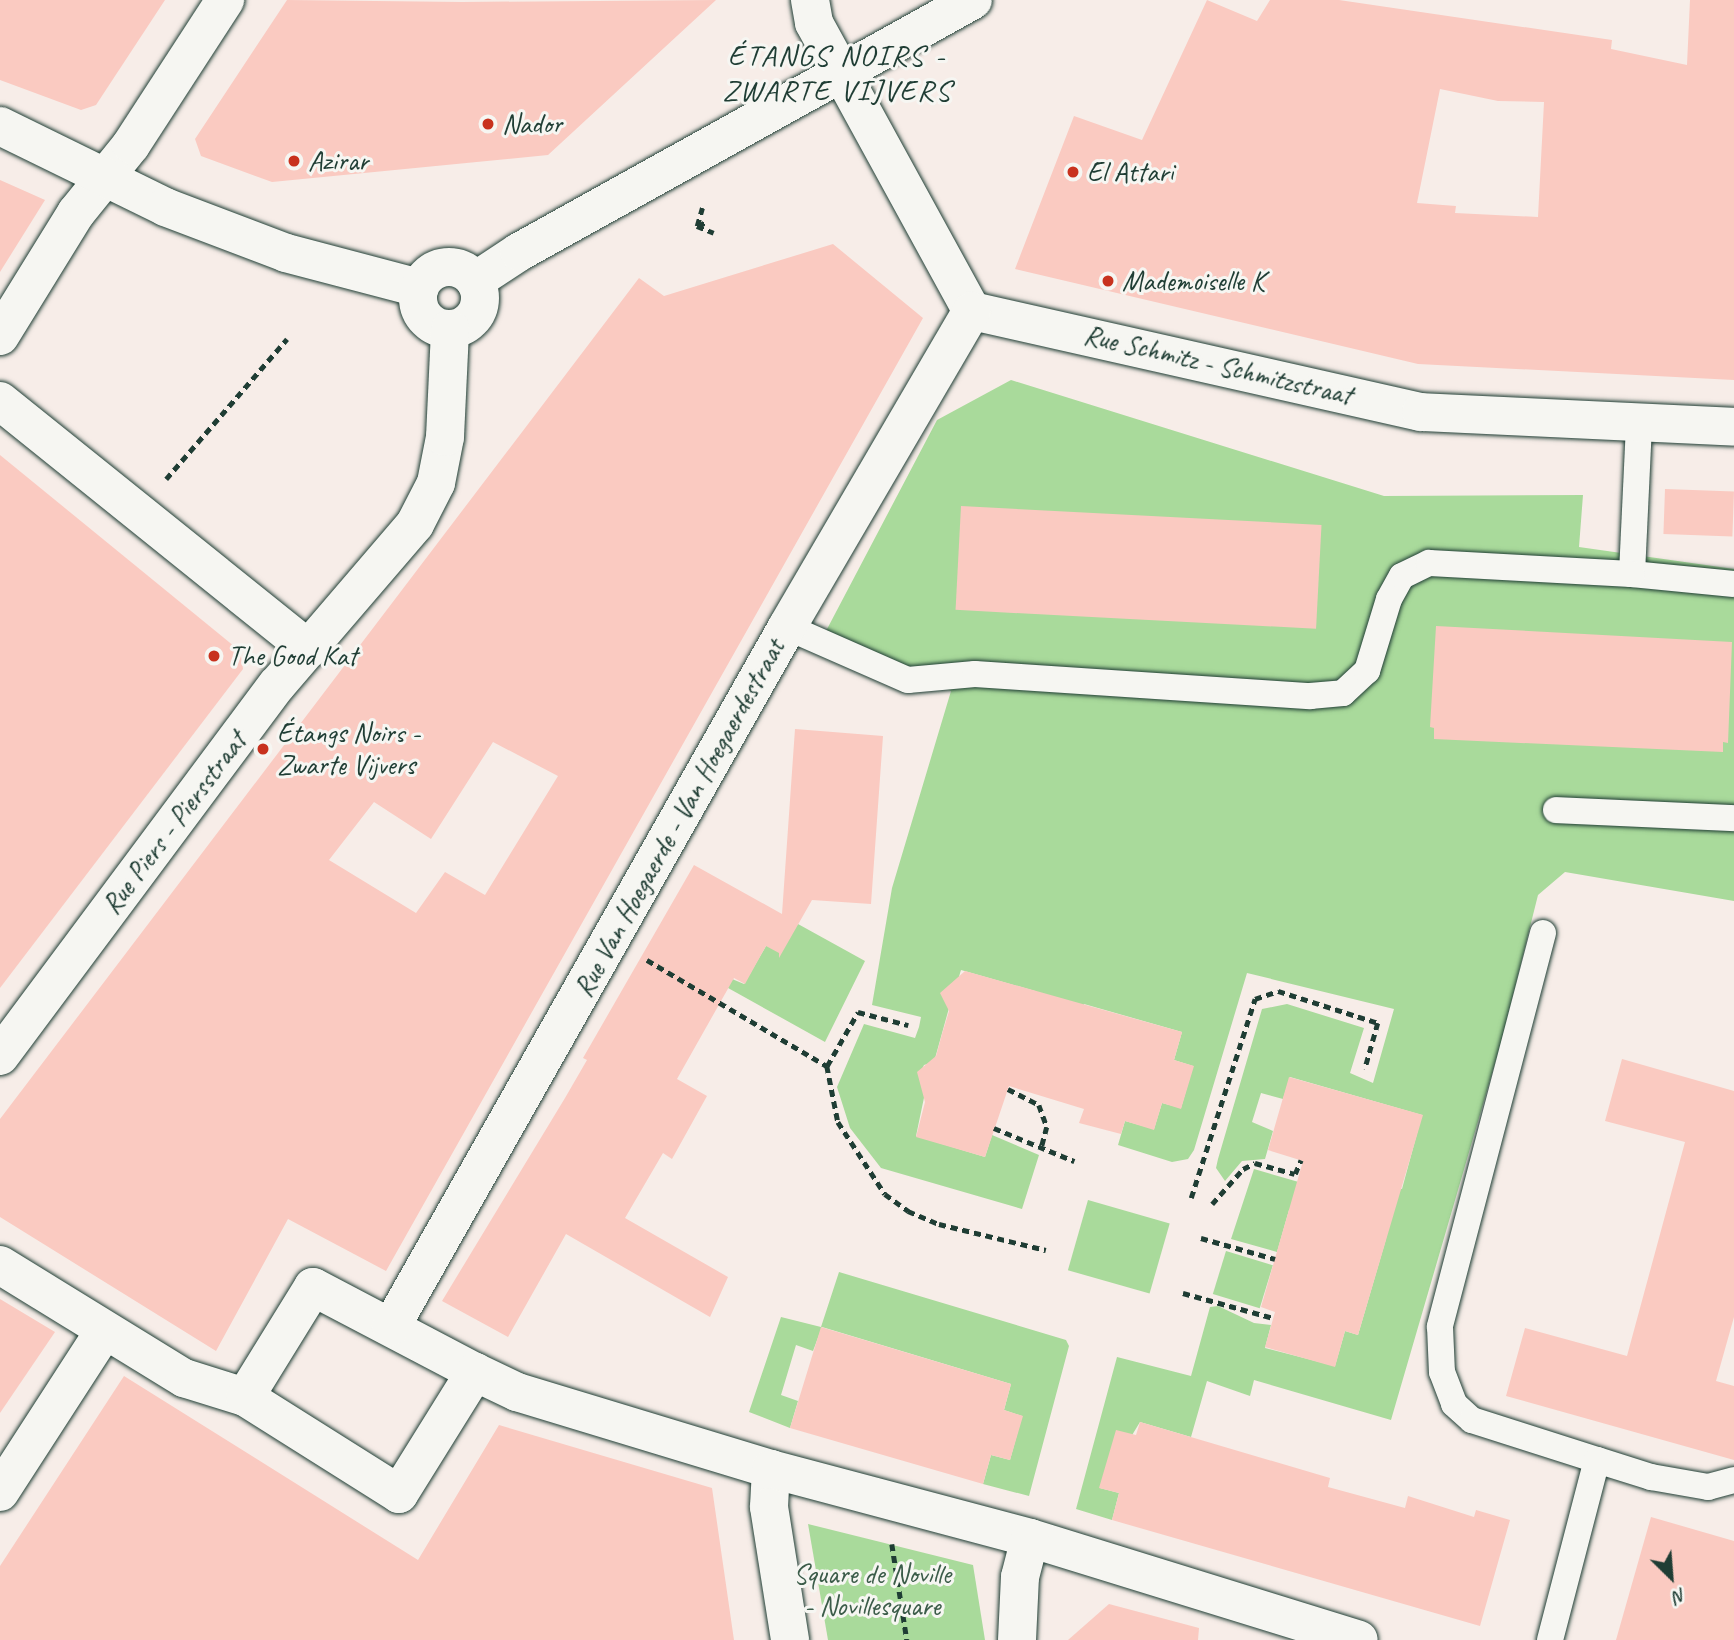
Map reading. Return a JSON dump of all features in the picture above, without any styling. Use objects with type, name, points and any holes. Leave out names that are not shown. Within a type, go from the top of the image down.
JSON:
[{"type":"street","points":[[0,336],[76,213],[131,145],[225,0]]},
{"type":"street","points":[[810,0],[814,23],[972,311]]},
{"type":"street","points":[[475,281],[519,252],[973,0]]},
{"type":"street","points":[[0,126],[165,207],[286,253],[419,288]]},
{"type":"street","points":[[445,267],[467,272],[475,281],[480,290],[477,313],[461,328],[433,326],[421,313],[419,288],[433,271],[445,267]]},
{"type":"street","name":"Rue Schmitz - Schmitzstraat","points":[[972,311],[1421,411],[1639,425],[1734,427]]},
{"type":"street","name":"Rue Van Hoegaerde - Van Hoegaerdestraat","points":[[391,1327],[787,627],[972,311]]},
{"type":"street","name":"Rue Piers - Piersstraat","points":[[0,1056],[206,777],[309,649],[415,524],[436,483],[445,438],[450,329]]},
{"type":"street","points":[[0,401],[51,432],[230,576],[309,649]]},
{"type":"street","points":[[0,1265],[184,1378],[245,1397],[399,1494],[475,1372]]},
{"type":"street","points":[[245,1397],[313,1287],[517,1392],[771,1469],[1030,1538],[1359,1640]]},
{"type":"street","points":[[0,1492],[104,1331]]},
{"type":"street","points":[[771,1469],[769,1507],[790,1640]]},
{"type":"street","points":[[1017,1640],[1020,1577],[1030,1538]]},
{"type":"lane","points":[[1632,574],[1639,425]]},
{"type":"lane","points":[[787,627],[908,680],[975,674],[1310,696],[1343,693],[1367,671],[1389,599],[1402,576],[1429,563],[1632,574],[1734,583]]},
{"type":"lane","points":[[1556,810],[1734,818]]},
{"type":"lane","points":[[1543,933],[1440,1327],[1442,1372],[1454,1404],[1472,1420],[1651,1477],[1708,1487],[1734,1480]]},
{"type":"lane","points":[[1550,1640],[1597,1460]]},
{"type":"path","points":[[697,226],[702,208]]},
{"type":"path","points":[[697,226],[708,221]]},
{"type":"path","points":[[697,226],[714,233]]},
{"type":"path","points":[[169,475],[287,339]]},
{"type":"path","points":[[642,957],[827,1066]]},
{"type":"path","points":[[1191,1198],[1255,999],[1278,991],[1378,1023],[1365,1069]]},
{"type":"path","points":[[908,1025],[858,1013],[827,1066],[838,1122],[885,1194],[908,1211],[939,1224],[1046,1250]]},
{"type":"path","points":[[1008,1088],[1039,1105],[1047,1127],[1042,1146]]},
{"type":"path","points":[[993,1128],[1074,1161]]},
{"type":"path","points":[[1212,1204],[1243,1169],[1255,1163],[1295,1174],[1301,1160]]},
{"type":"path","points":[[1201,1238],[1275,1259]]},
{"type":"path","points":[[1183,1293],[1273,1318]]},
{"type":"path","points":[[891,1539],[906,1640]]},
{"type":"green space","points":[[1011,380],[1384,496],[1583,495],[1579,547],[1734,569],[1734,901],[1565,872],[1538,895],[1502,1039],[1391,1420],[1254,1380],[1250,1396],[1207,1381],[1191,1437],[1140,1422],[1100,1488],[1119,1493],[1112,1520],[1076,1509],[1117,1357],[1191,1376],[1210,1307],[1218,1306],[1254,1323],[1271,1325],[1265,1348],[1335,1366],[1345,1331],[1358,1335],[1386,1239],[1389,1186],[1402,1189],[1422,1115],[1290,1077],[1283,1099],[1261,1093],[1252,1122],[1273,1131],[1265,1159],[1242,1161],[1225,1181],[1216,1168],[1262,1009],[1287,1004],[1364,1028],[1350,1073],[1373,1083],[1394,1009],[1247,973],[1194,1150],[1188,1159],[1172,1162],[1118,1145],[1125,1121],[1154,1129],[1162,1103],[1181,1108],[1193,1066],[1174,1060],[1182,1032],[1084,1004],[1081,1014],[1035,991],[961,970],[957,983],[943,998],[949,1008],[934,1062],[924,1065],[920,1074],[926,1088],[916,1136],[985,1157],[992,1135],[1039,1155],[1022,1209],[881,1168],[850,1128],[837,1087],[864,1024],[915,1038],[919,1027],[921,1017],[872,1005],[892,888],[951,691],[826,631],[937,420]]},
{"type":"green space","points":[[798,924],[865,961],[825,1042],[649,944],[744,984],[766,946]]},
{"type":"green space","points":[[1254,1169],[1309,1185],[1289,1210],[1277,1252],[1231,1239]]},
{"type":"green space","points":[[1088,1200],[1170,1223],[1150,1294],[1068,1270]]},
{"type":"green space","points":[[1226,1251],[1273,1265],[1260,1308],[1213,1294]]},
{"type":"green space","points":[[839,1272],[1066,1340],[1069,1346],[1029,1496],[983,1484],[991,1455],[1010,1460],[1022,1416],[1004,1410],[1011,1384],[822,1327],[813,1351],[796,1345],[781,1395],[798,1401],[790,1428],[749,1412],[781,1317],[821,1327]]},
{"type":"green space","name":"Square de Noville - Novillesquare","points":[[808,1524],[973,1565],[985,1640],[828,1640]]},
{"type":"building","points":[[0,0],[165,0],[96,105],[81,110],[0,80]]},
{"type":"building","points":[[287,0],[716,0],[548,155],[272,182],[201,156],[195,139]]},
{"type":"building","points":[[1207,0],[1257,21],[1270,0],[1339,0],[1612,40],[1611,49],[1687,65],[1690,0],[1734,0],[1734,380],[1418,364],[1015,269],[1074,116],[1142,140]],"holes":[[[1440,89],[1498,101],[1544,102],[1538,217],[1455,213],[1456,206],[1417,203]]]},
{"type":"building","points":[[0,180],[45,200],[0,272]]},
{"type":"building","points":[[833,244],[923,318],[386,1271],[288,1219],[216,1351],[0,1217],[0,1119],[639,278],[664,296]],"holes":[[[493,742],[558,776],[485,895],[445,872],[416,913],[329,860],[374,802],[431,839]]]},
{"type":"building","points":[[0,455],[240,651],[243,669],[0,988]]},
{"type":"building","points":[[1665,489],[1734,491],[1732,536],[1663,534]]},
{"type":"building","points":[[961,506],[1322,525],[1316,629],[956,610]]},
{"type":"building","points":[[1436,626],[1732,642],[1728,743],[1723,742],[1723,752],[1434,739],[1434,728],[1430,727]]},
{"type":"building","points":[[795,729],[883,736],[871,904],[812,900],[779,958],[779,953],[766,946],[745,984],[734,978],[677,1079],[707,1096],[672,1159],[663,1153],[625,1218],[728,1277],[710,1317],[566,1234],[508,1337],[442,1301],[587,1060],[583,1058],[694,865],[782,914]]},
{"type":"building","points":[[965,971],[1182,1032],[1174,1060],[1194,1066],[1181,1109],[1162,1103],[1154,1130],[1125,1121],[1121,1134],[1079,1123],[1084,1109],[1009,1086],[985,1157],[916,1137],[925,1102],[917,1072],[936,1056],[949,1011],[940,993]]},
{"type":"building","points":[[1622,1059],[1734,1091],[1734,1317],[1716,1381],[1734,1386],[1734,1460],[1506,1396],[1525,1328],[1627,1356],[1685,1142],[1605,1121]]},
{"type":"building","points":[[1289,1077],[1423,1115],[1358,1335],[1345,1331],[1335,1367],[1265,1347],[1275,1312],[1261,1307],[1303,1161],[1268,1150]]},
{"type":"building","points":[[0,1299],[55,1332],[0,1413]]},
{"type":"building","points":[[821,1327],[1011,1384],[1004,1410],[1023,1416],[1010,1460],[991,1455],[983,1484],[790,1428]]},
{"type":"building","points":[[124,1376],[418,1560],[499,1425],[712,1488],[734,1640],[0,1640],[0,1566]]},
{"type":"building","points":[[1140,1422],[1330,1478],[1328,1487],[1405,1508],[1408,1496],[1474,1517],[1476,1510],[1510,1520],[1480,1626],[1112,1520],[1119,1493],[1099,1488],[1116,1430],[1136,1435]]},
{"type":"building","points":[[1651,1517],[1734,1541],[1734,1640],[1616,1640]]},
{"type":"building","points":[[1109,1604],[1199,1628],[1198,1640],[1068,1640]]},
{"type":"place","name":"Nador","points":[[488,124]]},
{"type":"place","name":"Azirar","points":[[294,161]]},
{"type":"place","name":"El Attari","points":[[1073,172]]},
{"type":"place","name":"Mademoiselle K","points":[[1108,281]]},
{"type":"place","name":"The Good Kat","points":[[214,656]]},
{"type":"place","name":"Étangs Noirs - Zwarte Vijvers","points":[[263,749]]},
{"type":"district","name":"ÉTANGS NOIRS - ZWARTE VIJVERS","points":[[837,72]]}]
